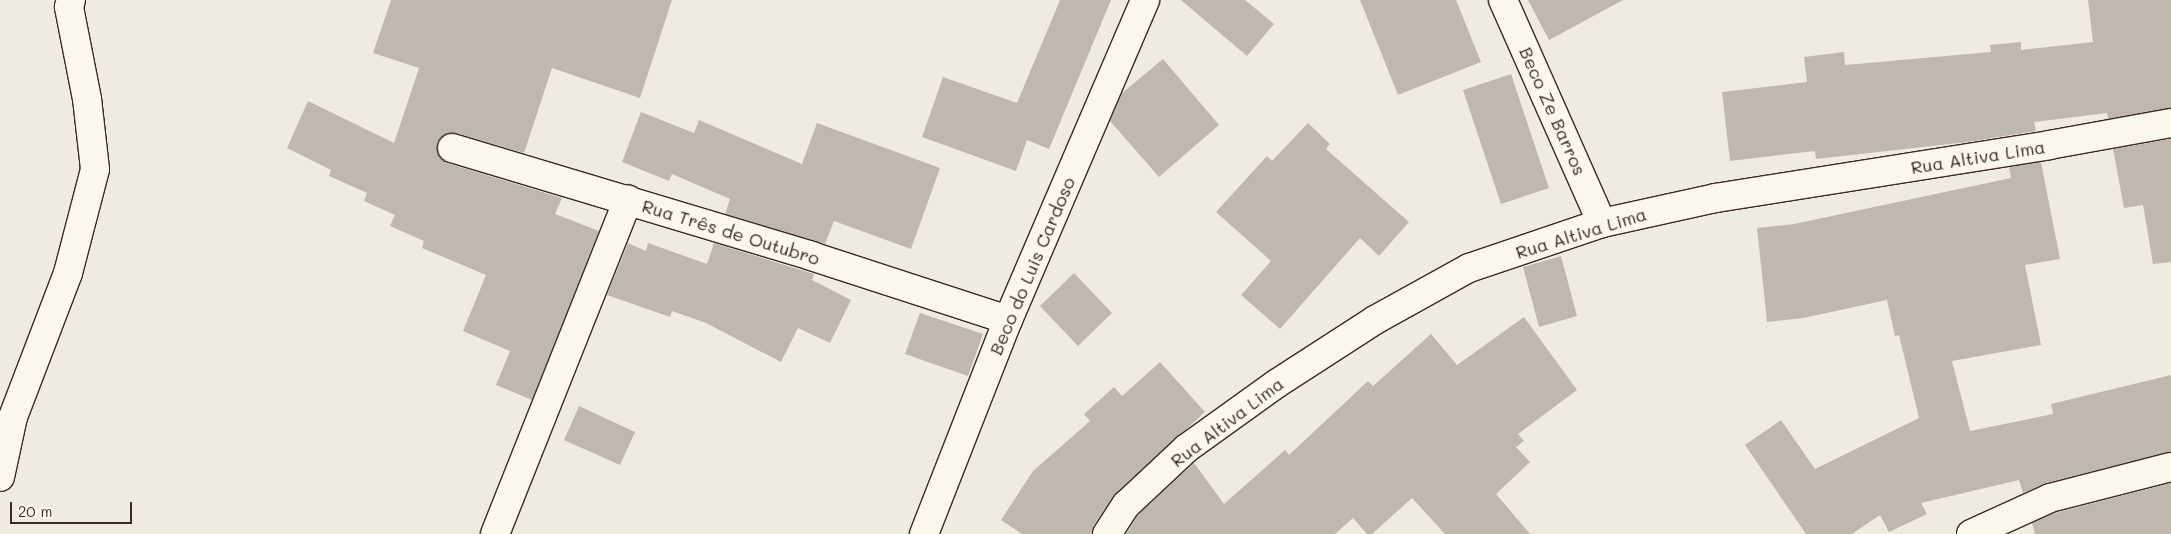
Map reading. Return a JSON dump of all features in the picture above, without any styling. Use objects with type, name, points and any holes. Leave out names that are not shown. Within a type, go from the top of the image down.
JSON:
[{"type":"street","points":[[0,477],[13,417],[68,272],[95,169],[87,99],[69,6],[71,0]]},
{"type":"street","name":"Beco do Luis Cardoso","points":[[924,534],[1008,320],[1145,0]]},
{"type":"street","name":"Beco Ze Barros","points":[[1503,0],[1602,223]]},
{"type":"street","name":"Rua Altiva Lima","points":[[1107,534],[1126,505],[1187,448],[1276,384],[1376,320],[1469,268],[1602,223],[1716,198],[2040,147],[2171,124]]},
{"type":"street","name":"Rua Três de Outubro","points":[[452,148],[810,256],[1008,320]]},
{"type":"street","points":[[495,534],[628,200]]},
{"type":"street","points":[[1972,534],[2050,498],[2171,467]]},
{"type":"building","points":[[391,0],[672,0],[640,98],[552,68],[524,153],[456,133],[448,133],[442,136],[437,143],[437,152],[440,158],[447,163],[562,198],[555,214],[599,231],[532,400],[496,385],[510,351],[463,331],[486,275],[422,248],[424,241],[390,226],[395,215],[364,201],[367,193],[329,176],[331,170],[287,148],[308,101],[394,143],[419,68],[373,53]]},
{"type":"building","points":[[1060,0],[1111,0],[1049,149],[1027,140],[1016,171],[922,137],[943,77],[1017,103]]},
{"type":"building","points":[[1181,0],[1245,0],[1274,24],[1247,56]]},
{"type":"building","points":[[1360,0],[1456,0],[1481,62],[1398,95]]},
{"type":"building","points":[[1528,0],[1623,0],[1549,40]]},
{"type":"building","points":[[2088,0],[2171,0],[2171,108],[2108,119],[2107,113],[2034,122],[2036,131],[1968,142],[1816,159],[1815,151],[1730,161],[1722,92],[1807,82],[1804,57],[1844,52],[1845,65],[1991,52],[1990,45],[2021,42],[2021,50],[2093,42]]},
{"type":"building","points":[[1163,59],[1219,125],[1159,177],[1110,121],[1122,93]]},
{"type":"building","points":[[1511,74],[1549,188],[1501,204],[1463,90]]},
{"type":"building","points":[[641,112],[694,133],[699,120],[802,164],[817,123],[940,168],[911,249],[834,221],[825,244],[725,214],[730,199],[672,174],[669,181],[622,162]]},
{"type":"building","points":[[1308,123],[1330,144],[1326,149],[1409,222],[1379,256],[1360,238],[1280,329],[1241,295],[1271,261],[1216,212],[1267,156],[1272,161]]},
{"type":"building","points":[[2171,139],[2171,262],[2153,264],[2143,205],[2124,208],[2113,149]]},
{"type":"building","points":[[2041,162],[2060,259],[2025,265],[2041,345],[1952,361],[1970,431],[2053,414],[2051,404],[2171,375],[2171,452],[2046,483],[2023,493],[2019,480],[1921,503],[1927,514],[1889,532],[1880,515],[1852,534],[1806,534],[1745,445],[1781,420],[1815,469],[1919,418],[1899,335],[1895,336],[1887,300],[1803,318],[1767,322],[1757,228],[1794,224],[2011,178],[2009,167]]},
{"type":"building","points":[[628,243],[646,251],[648,243],[707,264],[714,243],[814,274],[812,280],[851,300],[830,343],[798,328],[781,362],[706,323],[672,311],[670,317],[607,295]]},
{"type":"building","points":[[1561,256],[1577,316],[1539,327],[1523,267]]},
{"type":"building","points":[[1074,273],[1112,313],[1078,346],[1040,306]]},
{"type":"building","points":[[920,313],[983,334],[968,376],[905,354]]},
{"type":"building","points":[[1524,317],[1577,390],[1518,434],[1524,441],[1516,447],[1530,462],[1496,494],[1530,534],[1445,534],[1412,498],[1372,534],[1367,534],[1353,518],[1335,534],[1126,534],[1138,515],[1194,463],[1224,504],[1285,450],[1289,455],[1368,381],[1373,386],[1431,334],[1457,365]]},
{"type":"building","points":[[1160,362],[1205,412],[1115,494],[1094,525],[1092,534],[1022,534],[1001,520],[1033,471],[1090,421],[1084,414],[1114,387],[1122,396]]},
{"type":"building","points":[[579,406],[635,432],[620,465],[564,440]]},
{"type":"building","points":[[2171,483],[2171,534],[2035,534],[2032,523],[2055,513]]}]
